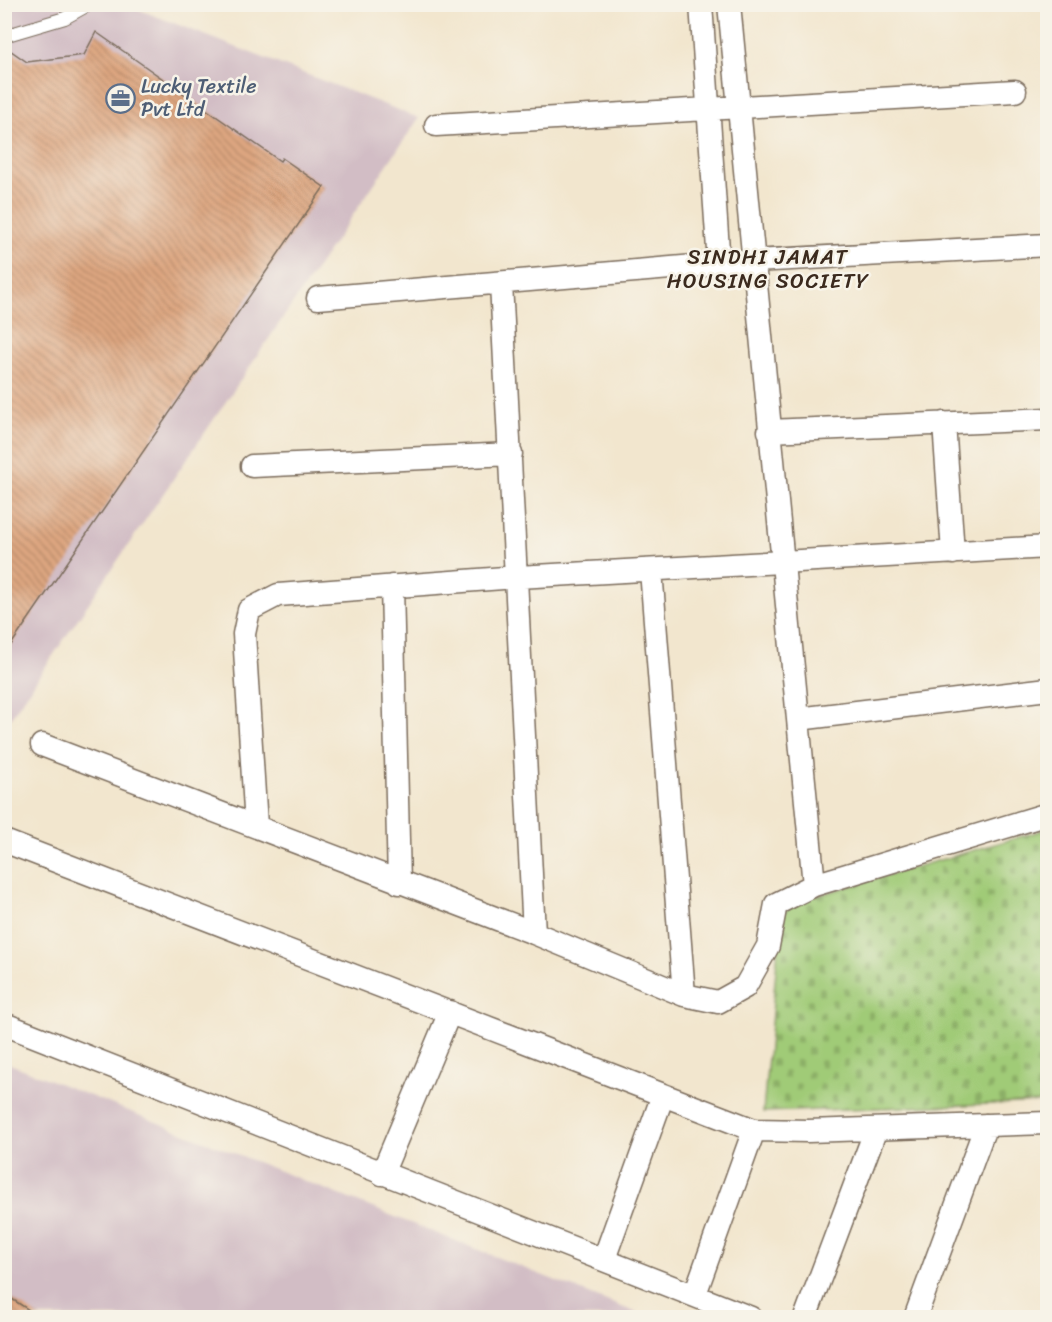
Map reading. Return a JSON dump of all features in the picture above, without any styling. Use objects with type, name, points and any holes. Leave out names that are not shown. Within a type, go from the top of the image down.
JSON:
[{"type":"street","points":[[701,4],[719,264]]},
{"type":"street","points":[[729,4],[814,885]]},
{"type":"street","points":[[436,125],[1015,91]]},
{"type":"street","points":[[318,298],[753,261],[1047,245]]},
{"type":"street","points":[[501,282],[518,577],[534,933]]},
{"type":"street","points":[[769,431],[1047,419]]},
{"type":"street","points":[[944,423],[952,553]]},
{"type":"street","points":[[252,466],[511,454]]},
{"type":"street","points":[[256,826],[244,634],[249,610],[278,595],[518,577],[1047,547]]},
{"type":"street","points":[[651,570],[684,995]]},
{"type":"street","points":[[392,586],[399,882]]},
{"type":"street","points":[[798,719],[1047,689]]},
{"type":"street","points":[[42,745],[534,933],[684,995],[718,1002],[745,987],[768,946],[776,904],[814,885],[1047,814]]},
{"type":"street","points":[[4,841],[754,1130],[876,1129],[1047,1123]]},
{"type":"street","points":[[382,1174],[450,1012]]},
{"type":"street","points":[[4,1024],[752,1317]]},
{"type":"street","points":[[604,1259],[663,1095]]},
{"type":"street","points":[[915,1317],[986,1125]]},
{"type":"street","points":[[805,1317],[876,1129]]},
{"type":"street","points":[[695,1294],[754,1130]]},
{"type":"lane","points":[[4,36],[65,18],[90,4]]},
{"type":"shaded area","points":[[5,5],[127,5],[419,118],[5,726]]},
{"type":"shaded area","points":[[5,1062],[647,1317],[5,1317]]},
{"type":"green space","points":[[1047,829],[1047,1102],[763,1112],[781,915],[795,902]]},
{"type":"building","points":[[96,32],[280,161],[282,158],[324,187],[4,655],[4,46],[27,62],[84,55]]},
{"type":"building","points":[[4,1294],[40,1317],[4,1317]]},
{"type":"place","name":"Lucky Textile Pvt Ltd","points":[[120,98]]},
{"type":"district","name":"SINDHI JAMAT HOUSING SOCIETY","points":[[768,269]]}]
